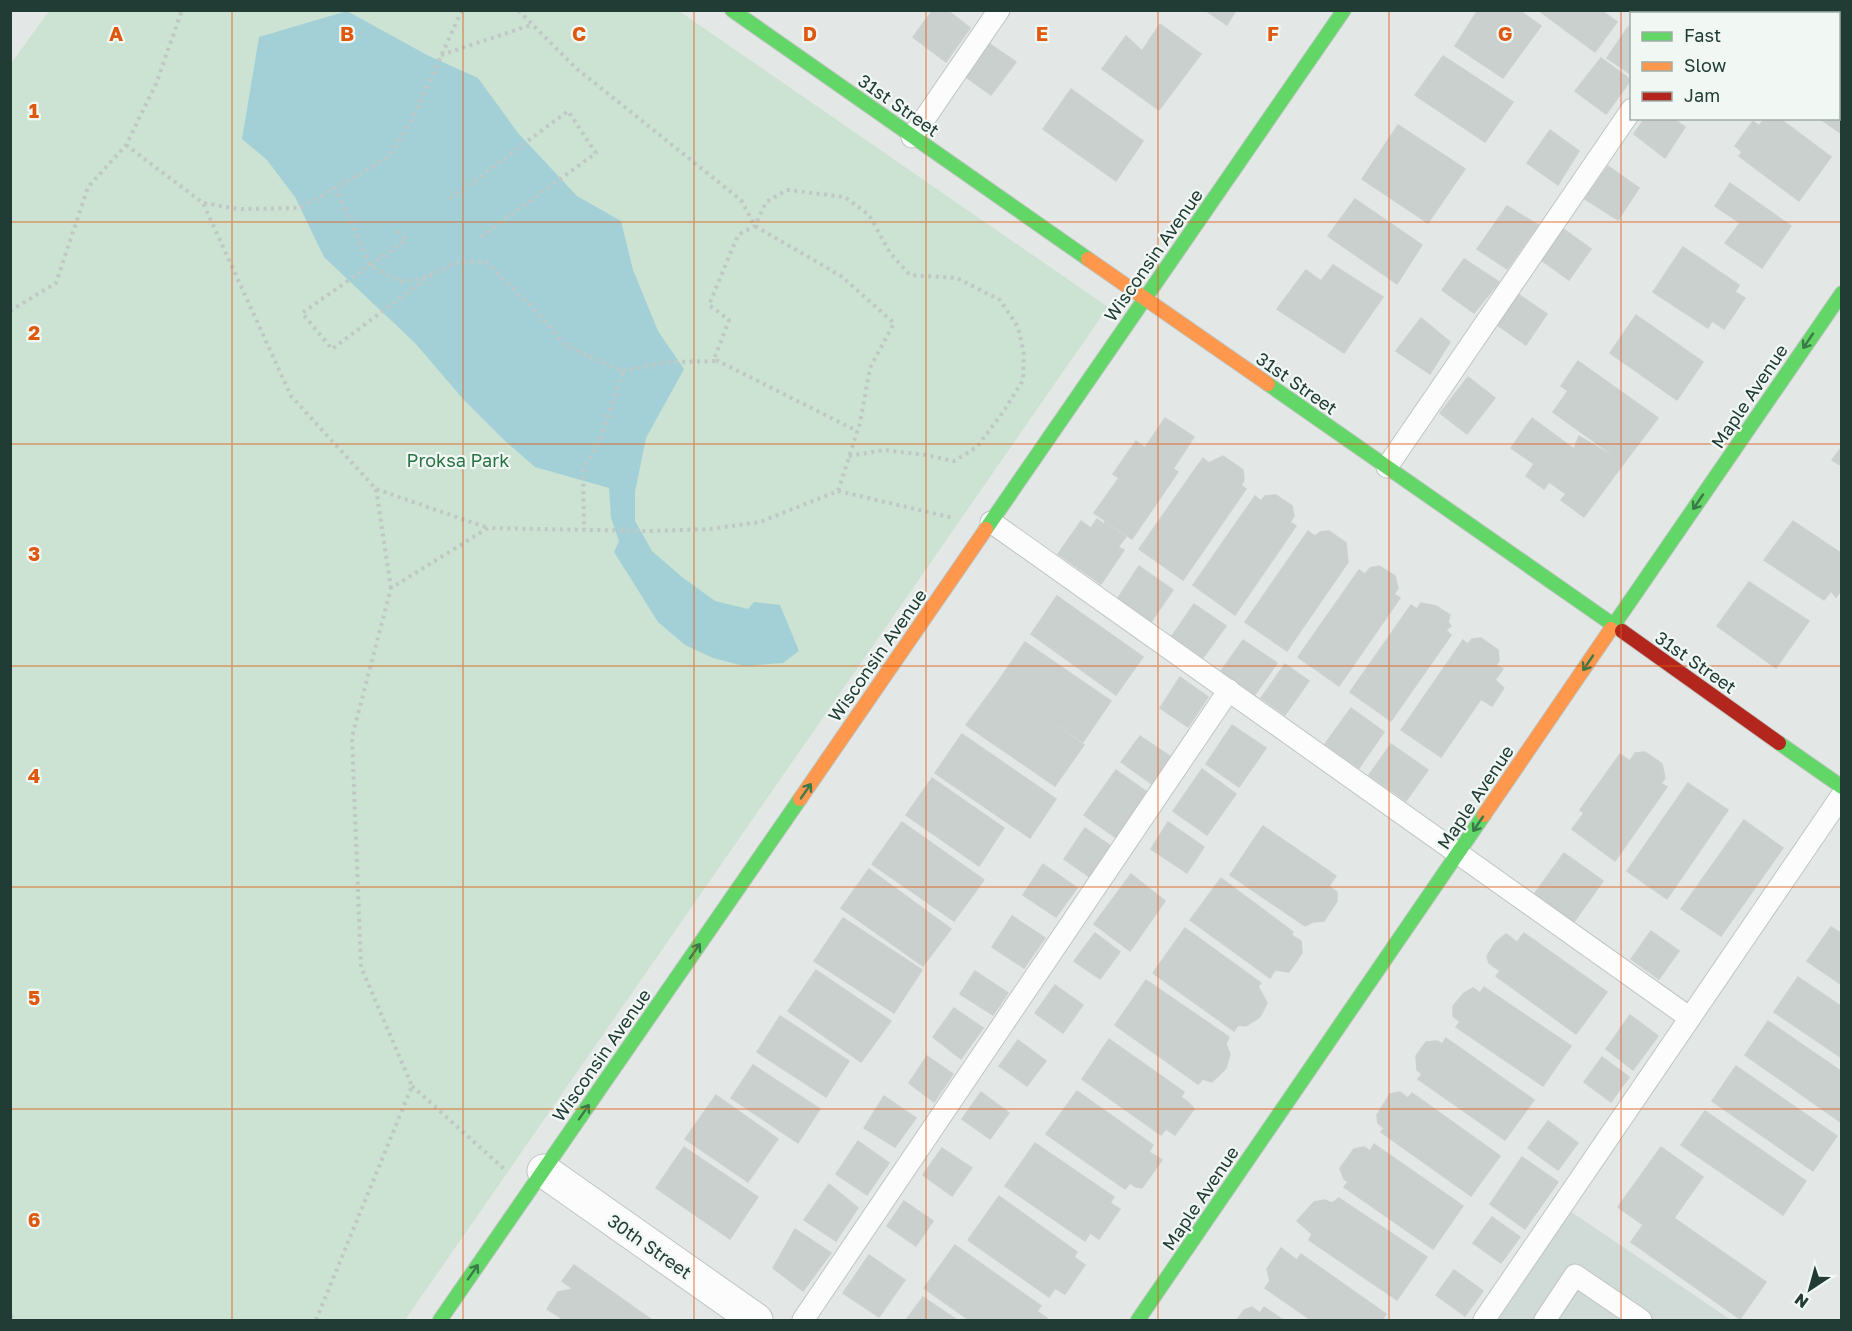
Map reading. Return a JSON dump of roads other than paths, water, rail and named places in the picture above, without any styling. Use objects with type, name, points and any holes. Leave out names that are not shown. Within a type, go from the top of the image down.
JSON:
[{"type":"street","name":"31st Street","points":[[732,10],[1842,787]]},
{"type":"street","name":"Wisconsin Avenue","points":[[440,1320],[1344,10]]},
{"type":"street","name":"Maple Avenue","points":[[1137,1320],[1842,293]]},
{"type":"street","name":"30th Street","points":[[544,1171],[756,1320]]},
{"type":"lane","points":[[912,137],[999,10]]},
{"type":"lane","points":[[1387,467],[1630,112]]},
{"type":"lane","points":[[991,522],[1690,1018]]},
{"type":"lane","points":[[803,1320],[1229,690]]},
{"type":"lane","points":[[1484,1320],[1842,795]]},
{"type":"lane","points":[[1545,1320],[1575,1275],[1641,1320]]},
{"type":"water","points":[[347,11],[427,55],[478,78],[518,133],[577,196],[621,221],[633,270],[658,331],[684,369],[646,438],[635,492],[635,521],[652,551],[715,601],[748,609],[754,602],[780,605],[799,651],[783,663],[744,666],[713,658],[685,645],[658,622],[614,552],[619,541],[611,518],[609,488],[535,467],[505,441],[464,400],[415,343],[324,257],[295,197],[267,160],[242,139],[259,37]]},
{"type":"park label","name":"Proksa Park","points":[[458,460]]}]
